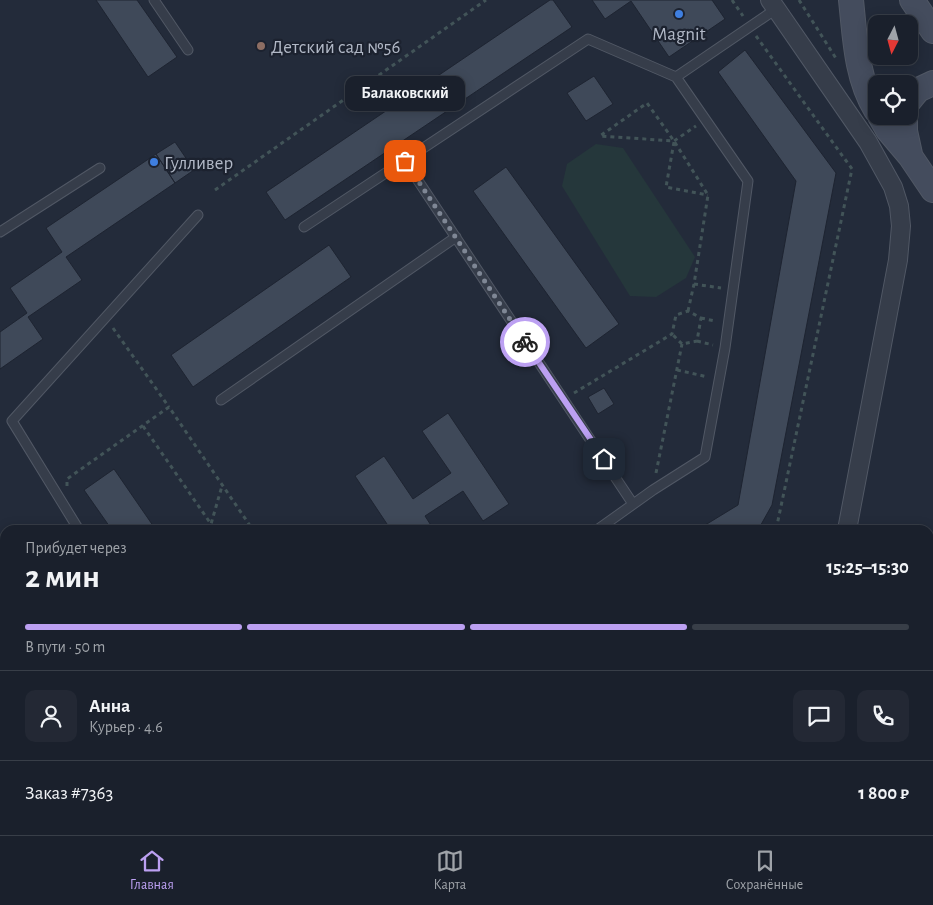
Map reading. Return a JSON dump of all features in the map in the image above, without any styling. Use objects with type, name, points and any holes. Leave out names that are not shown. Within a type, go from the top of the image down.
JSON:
[{"type":"main road","points":[[851,0],[859,67],[868,92]]},
{"type":"main road","points":[[912,0],[933,31]]},
{"type":"main road","points":[[918,90],[933,83]]},
{"type":"main road","points":[[885,125],[910,156],[933,190]]},
{"type":"main road","points":[[905,125],[910,156]]},
{"type":"street","points":[[773,4],[868,142],[893,187],[900,206],[901,226],[898,260],[847,525]]},
{"type":"lane","points":[[154,0],[188,50]]},
{"type":"lane","points":[[676,77],[750,27],[773,4]]},
{"type":"lane","points":[[304,227],[588,39],[676,77],[748,182],[719,379],[705,457],[653,490],[604,525]]},
{"type":"lane","points":[[405,161],[634,504]]},
{"type":"lane","points":[[0,232],[100,168]]},
{"type":"lane","points":[[76,525],[12,421],[198,215]]},
{"type":"lane","points":[[221,400],[456,238]]},
{"type":"path","points":[[215,190],[486,0]]},
{"type":"path","points":[[732,0],[852,169],[777,525]]},
{"type":"path","points":[[688,311],[708,195],[674,141],[647,103],[600,136],[674,141],[704,120]]},
{"type":"path","points":[[674,141],[666,187],[708,195]]},
{"type":"path","points":[[694,284],[733,290]]},
{"type":"path","points":[[564,400],[672,334],[676,314],[688,311],[701,318],[697,340],[682,344]]},
{"type":"path","points":[[105,318],[250,525]]},
{"type":"path","points":[[672,334],[682,344]]},
{"type":"path","points":[[653,490],[682,344]]},
{"type":"path","points":[[677,370],[719,379]]},
{"type":"path","points":[[66,511],[67,479],[168,408]]},
{"type":"path","points":[[143,426],[211,524]]},
{"type":"path","points":[[211,524],[222,485]]},
{"type":"shaded area","points":[[596,144],[623,148],[695,257],[686,278],[656,297],[630,296],[562,186],[567,164]]},
{"type":"building","points":[[96,0],[137,0],[177,57],[148,77]]},
{"type":"building","points":[[550,0],[553,0],[572,27],[285,220],[266,192]]},
{"type":"building","points":[[592,0],[712,0],[725,19],[669,57],[631,1],[605,19]]},
{"type":"building","points":[[745,50],[836,173],[772,505],[761,525],[705,525],[738,505],[796,181],[718,72]]},
{"type":"building","points":[[594,76],[613,104],[586,121],[567,93]]},
{"type":"building","points":[[175,142],[194,170],[175,183],[156,154]]},
{"type":"building","points":[[156,154],[175,183],[66,257],[82,280],[28,317],[43,339],[0,369],[0,332],[27,313],[10,288],[62,252],[46,228]]},
{"type":"building","points":[[506,167],[619,324],[586,348],[473,191]]},
{"type":"building","points":[[329,245],[351,277],[193,387],[171,355]]},
{"type":"building","points":[[604,388],[614,404],[598,414],[588,397]]},
{"type":"building","points":[[448,413],[509,504],[483,521],[463,491],[425,516],[431,525],[388,525],[355,476],[384,456],[413,499],[451,473],[422,431]]},
{"type":"building","points":[[114,469],[153,525],[108,525],[84,490]]},
{"type":"way so far","points":[[405,161],[525,342]]},
{"type":"place","name":"Magnit","points":[[679,14]]},
{"type":"place","name":"Детский сад №56","points":[[261,46]]},
{"type":"place","name":"Балаковский","points":[[405,161]]},
{"type":"place","name":"Гулливер","points":[[154,162]]},
{"type":"route","points":[[525,342],[604,459]]}]
